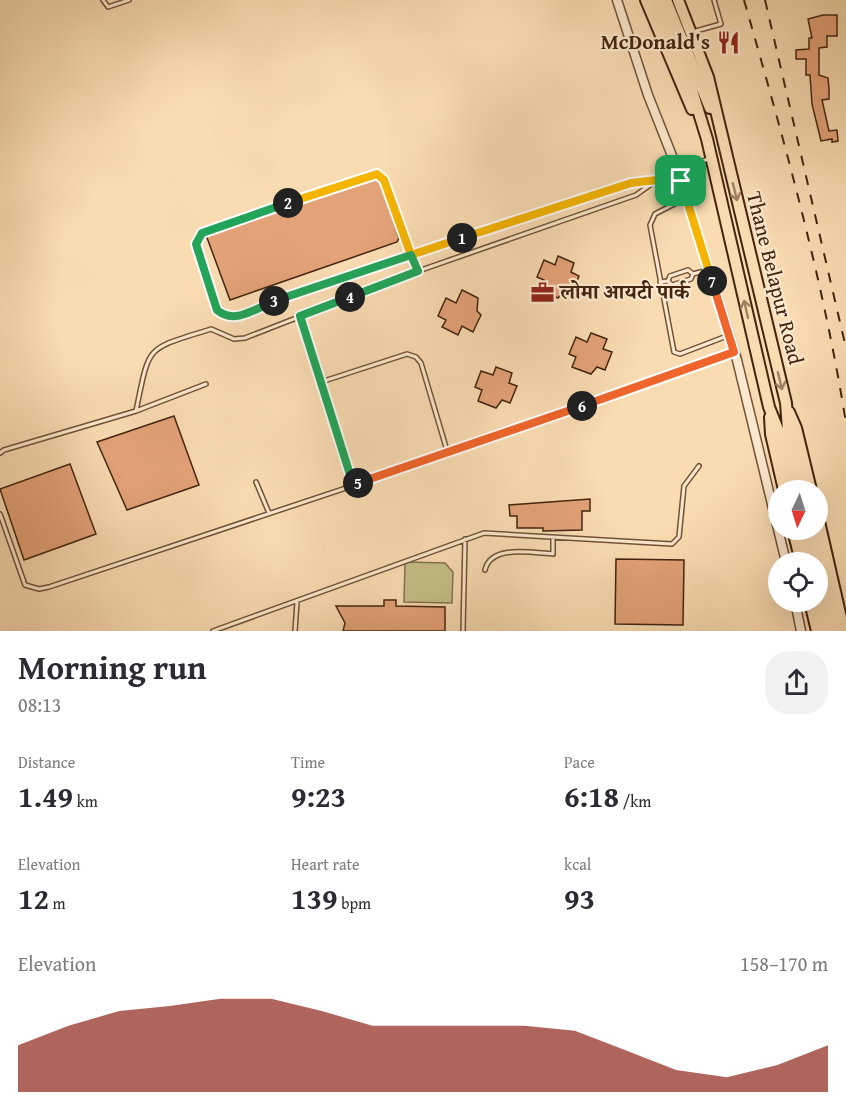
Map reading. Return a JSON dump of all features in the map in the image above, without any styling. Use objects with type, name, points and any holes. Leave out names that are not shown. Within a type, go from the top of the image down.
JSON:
[{"type":"main road","points":[[646,0],[681,87],[707,139]]},
{"type":"main road","points":[[656,0],[721,135]]},
{"type":"main road","points":[[666,0],[694,82],[707,139]]},
{"type":"main road","points":[[678,0],[708,77],[721,135]]},
{"type":"main road","name":"Thane Belapur Road","points":[[721,135],[786,403],[783,431]]},
{"type":"main road","name":"Thane Belapur Road","points":[[707,139],[769,407],[783,431]]},
{"type":"main road","points":[[786,403],[796,428],[809,480]]},
{"type":"main road","points":[[769,407],[771,434],[782,480]]},
{"type":"main road","points":[[783,431],[791,480]]},
{"type":"main road","points":[[783,431],[799,480]]},
{"type":"main road","points":[[813,540],[835,631]]},
{"type":"main road","points":[[823,540],[844,631]]},
{"type":"main road","points":[[812,612],[817,631]]},
{"type":"main road","points":[[822,612],[826,631]]},
{"type":"street","points":[[617,0],[648,95],[678,171],[734,352],[784,552]]},
{"type":"street","points":[[797,612],[801,631]]},
{"type":"lane","points":[[103,0],[108,7],[129,0]]},
{"type":"lane","points":[[691,33],[721,24],[714,0]]},
{"type":"lane","points":[[136,411],[146,363],[151,353],[162,344],[211,329],[234,339],[245,338],[418,271],[636,195],[657,180],[711,158]]},
{"type":"lane","points":[[418,271],[411,255],[384,180],[377,174],[370,174],[202,233],[196,244],[217,310],[224,316],[232,318],[288,295],[411,255],[631,183],[657,180]]},
{"type":"lane","points":[[686,198],[655,214],[650,225],[674,352],[680,354],[729,336]]},
{"type":"lane","points":[[668,281],[670,276],[688,270],[693,274]]},
{"type":"lane","points":[[660,282],[668,281],[672,285],[691,279],[693,274],[708,270]]},
{"type":"lane","points":[[300,316],[353,484]]},
{"type":"lane","points":[[0,514],[25,585],[39,589],[448,454],[734,352]]},
{"type":"lane","points":[[321,382],[407,354],[416,357],[421,363],[448,454]]},
{"type":"lane","points":[[0,453],[136,411],[206,384]]},
{"type":"lane","points":[[213,631],[484,533],[672,544],[679,537],[684,486],[699,466]]},
{"type":"lane","points":[[256,482],[269,513]]},
{"type":"lane","points":[[485,570],[490,560],[499,554],[553,554],[553,537]]},
{"type":"lane","points":[[463,631],[465,539]]},
{"type":"lane","points":[[295,631],[297,602]]},
{"type":"shaded area","points":[[405,562],[445,563],[453,572],[452,603],[404,602]]},
{"type":"building","points":[[823,15],[837,15],[837,36],[827,36],[827,47],[819,48],[819,75],[828,78],[829,89],[829,99],[822,100],[829,131],[837,130],[838,141],[832,142],[832,139],[821,141],[812,104],[810,75],[806,75],[806,59],[796,59],[796,50],[809,49],[809,38],[812,38],[808,19]]},
{"type":"building","points":[[374,179],[380,181],[399,238],[397,242],[230,300],[206,235]]},
{"type":"building","points":[[558,256],[574,263],[571,272],[579,276],[572,293],[565,290],[558,298],[540,290],[544,280],[537,277],[544,260],[555,265]]},
{"type":"building","points":[[462,290],[478,298],[477,311],[481,315],[473,332],[462,326],[458,335],[442,327],[446,320],[438,316],[446,298],[456,303]]},
{"type":"building","points":[[591,333],[607,339],[603,349],[612,352],[605,370],[597,367],[591,374],[572,367],[576,357],[569,354],[576,337],[587,342]]},
{"type":"building","points":[[496,367],[512,373],[509,383],[517,386],[510,403],[502,400],[496,408],[478,401],[482,390],[475,387],[481,371],[493,375]]},
{"type":"building","points":[[174,416],[199,485],[127,510],[97,442]]},
{"type":"building","points":[[70,464],[96,534],[24,560],[0,489]]},
{"type":"building","points":[[590,499],[590,511],[582,511],[582,530],[543,531],[543,528],[517,528],[517,516],[510,516],[509,505]]},
{"type":"building","points":[[616,559],[684,560],[683,625],[615,624]]},
{"type":"building","points":[[384,600],[396,600],[396,606],[445,607],[445,631],[343,631],[345,623],[336,606],[384,606]]},
{"type":"railway","points":[[744,0],[788,157],[814,263],[846,423]]},
{"type":"railway","points":[[765,0],[846,348]]},
{"type":"place","name":"McDonald's","points":[[728,42]]},
{"type":"place","name":"लोमा आयटी पार्क","points":[[542,292]]},
{"type":"route","points":[[681,181],[678,171],[657,180],[631,183],[411,255],[384,180],[377,174],[370,174],[202,233],[196,244],[217,310],[224,316],[232,318],[288,295],[411,255],[418,271],[300,316],[353,484],[448,454],[734,352],[681,181]]}]
